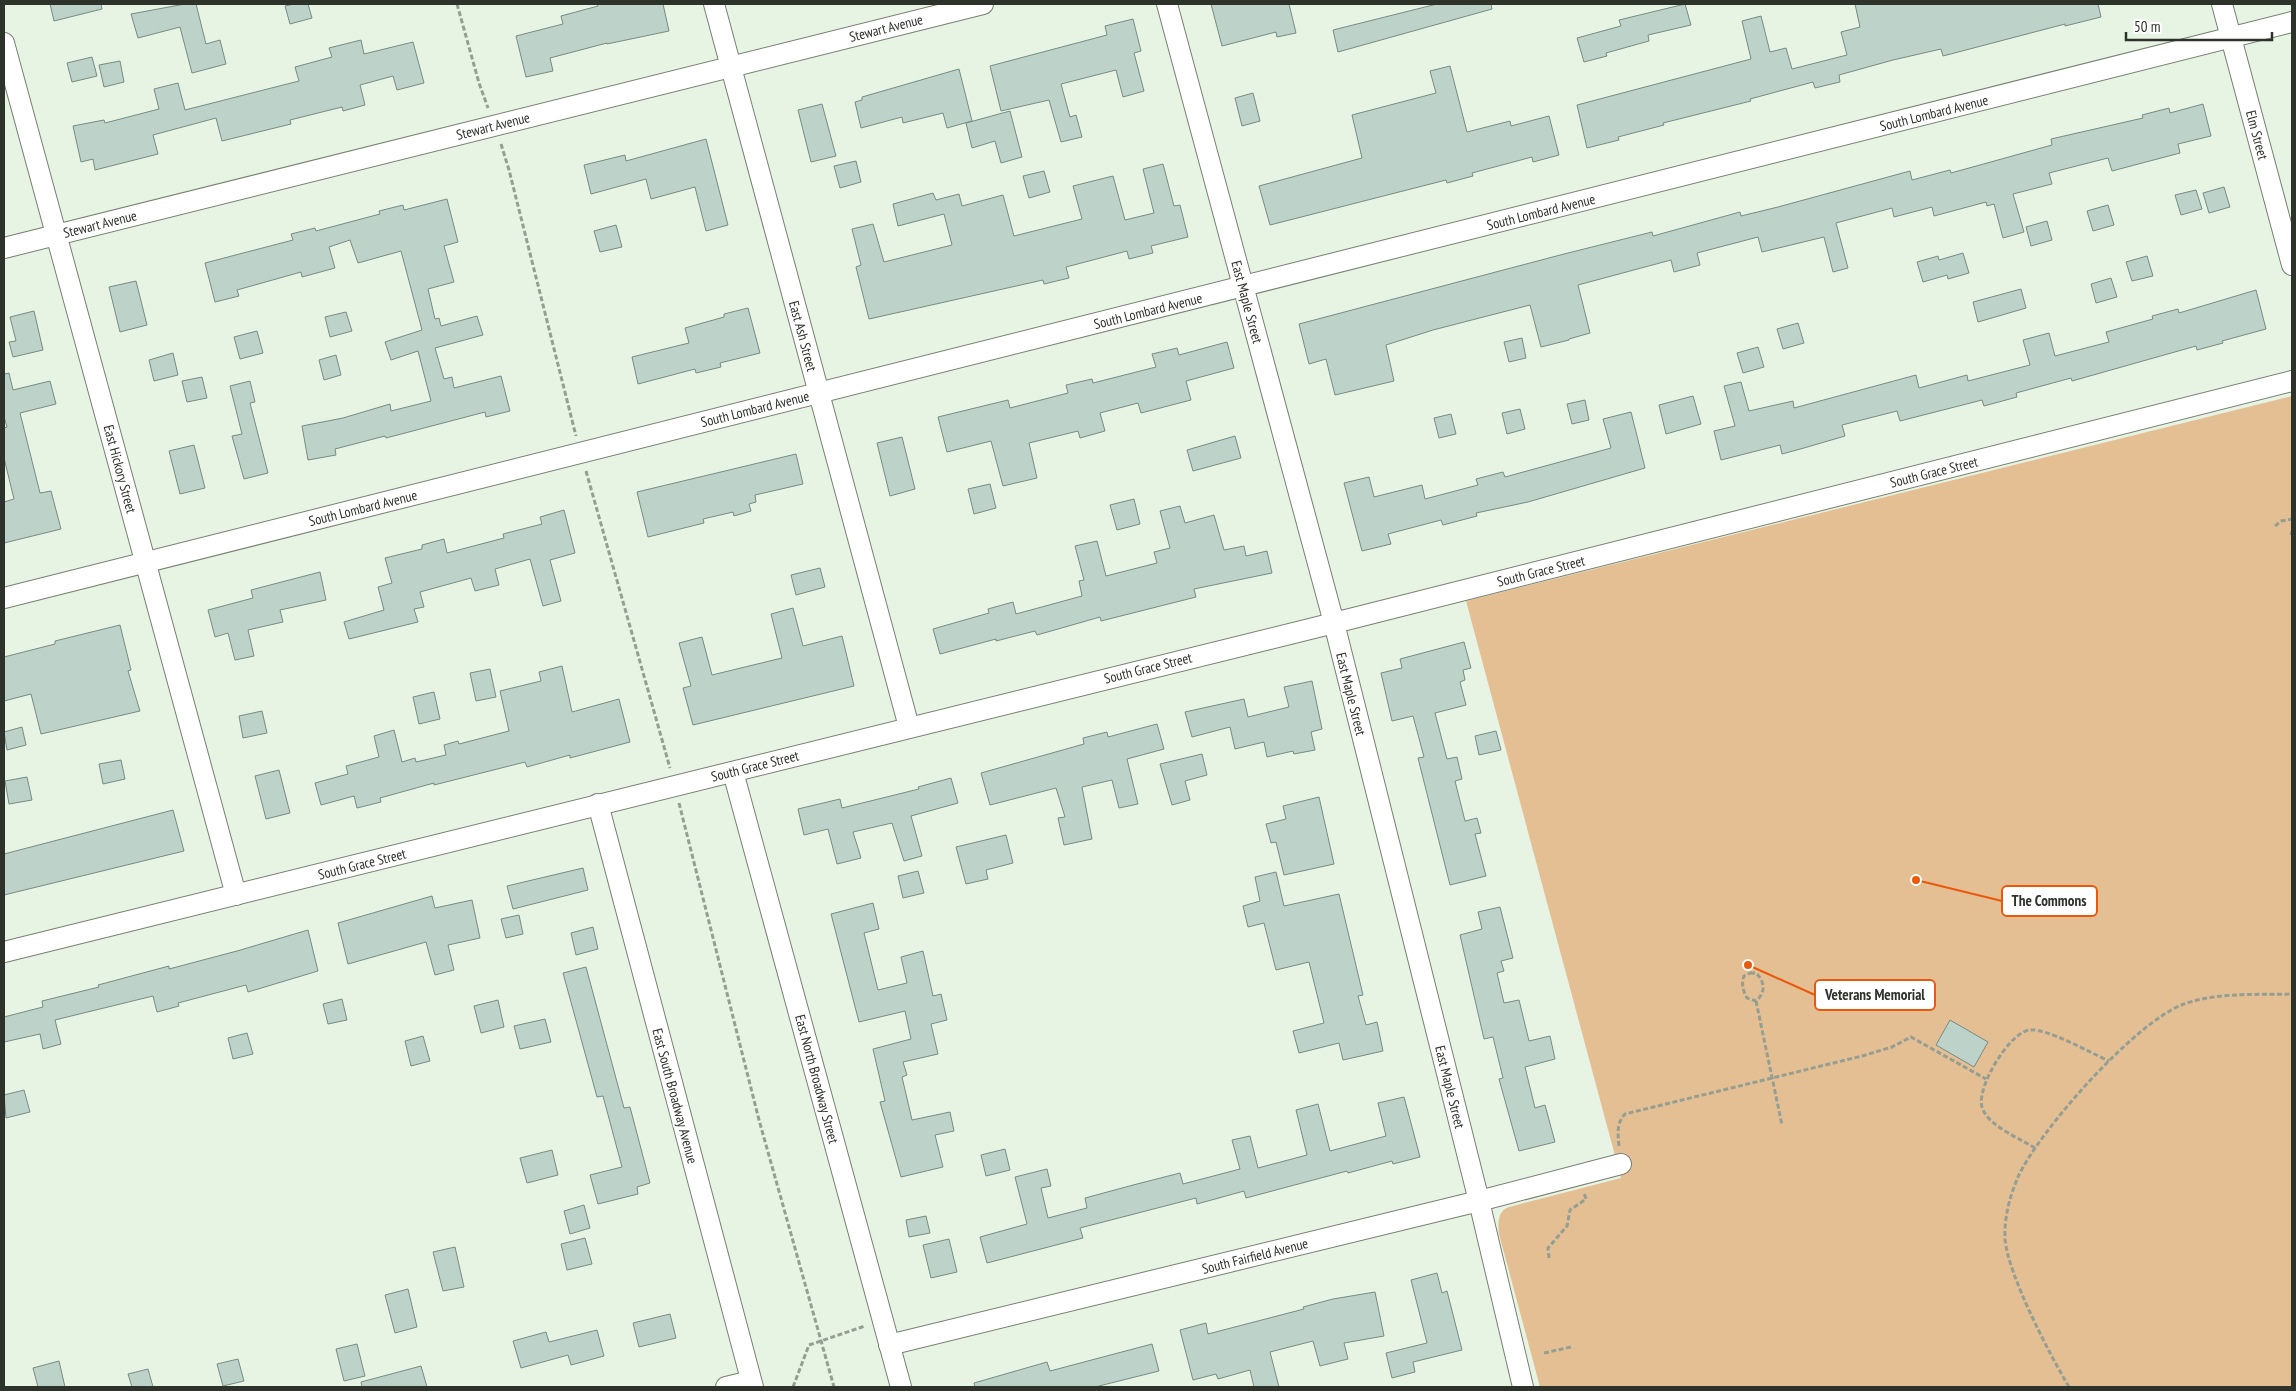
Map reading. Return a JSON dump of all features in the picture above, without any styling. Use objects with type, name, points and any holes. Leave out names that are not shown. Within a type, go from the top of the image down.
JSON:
[{"type":"street","name":"East Ash Street","points":[[714,4],[909,726]]},
{"type":"street","name":"Stewart Avenue","points":[[4,248],[983,4]]},
{"type":"street","name":"East Maple Street","points":[[1167,4],[1334,623],[1479,1202],[1523,1387]]},
{"type":"street","name":"Elm Street","points":[[2222,4],[2292,266]]},
{"type":"street","name":"South Lombard Avenue","points":[[4,598],[2292,22]]},
{"type":"street","name":"East Hickory Street","points":[[4,43],[236,895]]},
{"type":"street","name":"South Grace Street","points":[[4,952],[733,772],[909,726],[1334,623],[2292,382]]},
{"type":"street","name":"East North Broadway Street","points":[[733,772],[900,1387]]},
{"type":"street","name":"East South Broadway Avenue","points":[[598,804],[752,1384]]},
{"type":"street","name":"South Fairfield Avenue","points":[[889,1345],[1479,1202],[1621,1164]]},
{"type":"street","points":[[726,1387],[752,1384]]},
{"type":"path","points":[[457,4],[479,83],[490,114]]},
{"type":"path","points":[[499,140],[509,170],[577,442]]},
{"type":"path","points":[[584,464],[671,771]]},
{"type":"path","points":[[2275,526],[2281,521],[2292,519]]},
{"type":"path","points":[[679,799],[759,1120],[834,1387]]},
{"type":"path","points":[[1750,973],[1756,974],[1762,979],[1763,988],[1761,996],[1756,1001],[1747,998],[1741,984],[1744,976],[1750,973]]},
{"type":"path","points":[[2069,1387],[2022,1292],[2005,1241],[2005,1225],[2009,1200],[2019,1176],[2035,1148],[2108,1061],[2146,1027],[2184,1004],[2219,996],[2292,994]]},
{"type":"path","points":[[1756,1001],[1782,1125]]},
{"type":"path","points":[[2035,1148],[1993,1121],[1983,1112],[1980,1096],[1986,1079],[2012,1040],[2020,1033],[2030,1030],[2043,1031],[2108,1061]]},
{"type":"path","points":[[1621,1164],[1617,1129],[1619,1120],[1624,1114],[1892,1048],[1911,1037],[1986,1079]]},
{"type":"path","points":[[1549,1258],[1548,1248],[1567,1226],[1570,1210],[1586,1199],[1580,1175]]},
{"type":"path","points":[[793,1387],[809,1345],[882,1321]]},
{"type":"path","points":[[1544,1354],[1570,1347]]},
{"type":"shaded area","points":[[2292,396],[2292,1387],[1540,1387],[1499,1234],[1500,1215],[1509,1207],[1621,1178],[1466,601]]},
{"type":"building","points":[[50,4],[101,4],[102,9],[54,21]]},
{"type":"building","points":[[185,4],[196,4],[206,44],[220,40],[226,64],[192,73],[180,27],[138,38],[131,14]]},
{"type":"building","points":[[308,4],[312,18],[290,24],[285,6]]},
{"type":"building","points":[[597,4],[663,4],[669,31],[607,43],[550,58],[553,71],[526,77],[516,36],[563,24],[561,16],[598,6]]},
{"type":"building","points":[[1211,4],[1289,4],[1296,33],[1277,37],[1276,32],[1222,46]]},
{"type":"building","points":[[1437,4],[1491,4],[1492,9],[1338,52],[1333,30]]},
{"type":"building","points":[[1685,4],[1691,25],[1648,35],[1649,41],[1606,53],[1607,56],[1584,62],[1577,38],[1621,26],[1619,20]]},
{"type":"building","points":[[1855,4],[2098,4],[2101,17],[2065,26],[2065,24],[1943,56],[1941,49],[1893,60],[1839,75],[1840,82],[1815,88],[1813,82],[1750,99],[1751,101],[1663,123],[1664,125],[1618,137],[1619,140],[1587,148],[1577,105],[1751,59],[1742,21],[1761,16],[1770,52],[1786,48],[1792,69],[1847,55],[1841,32],[1860,27]]},
{"type":"building","points":[[1133,19],[1141,51],[1134,53],[1144,91],[1123,97],[1116,70],[1061,84],[1070,117],[1076,115],[1082,137],[1061,142],[1049,100],[1001,111],[990,66],[1107,35],[1105,26]]},
{"type":"building","points":[[361,40],[364,54],[413,42],[424,83],[397,90],[393,76],[360,85],[365,105],[343,111],[342,107],[290,120],[291,124],[222,141],[216,118],[153,135],[158,154],[95,170],[93,159],[81,162],[73,126],[104,120],[105,123],[159,109],[154,89],[178,83],[185,110],[299,81],[295,67],[332,57],[329,48]]},
{"type":"building","points":[[92,57],[97,76],[72,82],[67,63]]},
{"type":"building","points":[[120,61],[124,82],[104,87],[99,65]]},
{"type":"building","points":[[1450,66],[1467,132],[1510,121],[1511,126],[1549,116],[1559,155],[1533,162],[1532,157],[1472,173],[1473,176],[1447,183],[1446,180],[1270,225],[1259,186],[1362,158],[1352,115],[1436,93],[1430,71]]},
{"type":"building","points":[[959,69],[972,121],[947,128],[943,113],[903,123],[902,117],[861,128],[855,102],[862,100],[862,97]]},
{"type":"building","points":[[1253,93],[1260,121],[1242,126],[1235,98]]},
{"type":"building","points":[[822,104],[836,156],[811,162],[798,110]]},
{"type":"building","points":[[2203,104],[2211,136],[2178,144],[2180,153],[2112,171],[2108,158],[2049,173],[2052,184],[2013,194],[2024,232],[2003,238],[1994,204],[1987,206],[1986,202],[1934,216],[1932,207],[1894,217],[1892,208],[1836,223],[1848,268],[1833,272],[1824,237],[1762,252],[1758,237],[1697,253],[1700,265],[1674,272],[1671,260],[1578,285],[1590,333],[1569,340],[1541,347],[1530,305],[1433,330],[1386,345],[1394,381],[1335,395],[1326,359],[1309,364],[1299,324],[1564,254],[1652,232],[1653,236],[1740,212],[1741,216],[1910,171],[1912,180],[1950,170],[1951,173],[2052,145],[2051,139],[2143,118],[2142,115],[2169,108],[2170,113]]},
{"type":"building","points":[[1010,111],[1022,157],[1001,163],[995,141],[972,148],[966,123]]},
{"type":"building","points":[[706,139],[728,225],[706,231],[695,187],[651,199],[646,179],[591,194],[584,165],[625,155],[626,161]]},
{"type":"building","points":[[856,161],[861,182],[840,188],[834,166]]},
{"type":"building","points":[[1163,164],[1174,206],[1180,205],[1188,237],[1151,246],[1153,253],[1129,259],[1127,251],[1066,267],[1069,278],[1044,284],[1043,280],[869,319],[856,267],[861,265],[852,229],[873,224],[884,262],[952,245],[944,214],[898,226],[893,204],[933,193],[936,200],[959,194],[962,206],[1003,195],[1014,236],[1082,219],[1073,186],[1113,176],[1125,220],[1154,213],[1143,169]]},
{"type":"building","points":[[1044,171],[1050,192],[1029,198],[1023,176]]},
{"type":"building","points":[[2224,187],[2230,207],[2209,213],[2203,193]]},
{"type":"building","points":[[2196,190],[2202,209],[2181,215],[2175,195]]},
{"type":"building","points":[[447,199],[458,242],[444,246],[454,282],[428,289],[435,319],[439,318],[441,326],[477,316],[483,335],[435,348],[444,379],[452,377],[454,388],[501,376],[510,411],[486,417],[485,412],[386,438],[385,436],[335,449],[336,455],[308,460],[302,426],[343,418],[390,404],[391,411],[431,401],[418,351],[391,360],[385,342],[422,330],[401,251],[358,263],[350,240],[329,247],[335,268],[302,277],[301,272],[237,290],[239,296],[215,302],[205,263],[293,240],[291,234],[315,228],[316,231],[380,214],[379,211],[403,205],[404,210]]},
{"type":"building","points":[[2108,205],[2114,225],[2093,231],[2087,211]]},
{"type":"building","points":[[2047,221],[2052,240],[2031,246],[2026,227]]},
{"type":"building","points":[[616,225],[622,247],[600,252],[594,231]]},
{"type":"building","points":[[1963,253],[1969,273],[1948,279],[1947,275],[1923,282],[1917,262],[1938,256],[1939,260]]},
{"type":"building","points":[[2147,256],[2153,276],[2132,281],[2126,262]]},
{"type":"building","points":[[2111,278],[2117,297],[2096,303],[2091,284]]},
{"type":"building","points":[[136,281],[147,325],[120,332],[109,287]]},
{"type":"building","points":[[2021,289],[2026,308],[1978,322],[1973,302]]},
{"type":"building","points":[[2256,290],[2266,329],[2222,341],[2223,343],[2197,350],[2196,346],[2072,381],[2071,378],[2016,393],[2017,397],[1984,406],[1982,400],[1900,421],[1897,411],[1842,425],[1845,436],[1782,454],[1780,445],[1721,460],[1714,431],[1735,426],[1724,386],[1741,382],[1749,411],[1793,401],[1794,408],[1916,375],[1919,388],[1967,375],[1968,381],[2030,365],[2023,340],[2049,333],[2055,356],[2109,342],[2106,332],[2153,319],[2152,316],[2178,309],[2179,313]]},
{"type":"building","points":[[748,308],[760,353],[720,363],[721,367],[696,373],[695,369],[638,384],[632,357],[689,343],[685,328],[724,317],[724,314]]},
{"type":"building","points":[[34,311],[43,350],[13,357],[9,342],[16,341],[10,317]]},
{"type":"building","points":[[346,312],[352,331],[330,337],[325,317]]},
{"type":"building","points":[[1798,323],[1804,343],[1783,349],[1777,329]]},
{"type":"building","points":[[257,331],[263,353],[240,359],[234,337]]},
{"type":"building","points":[[1522,338],[1526,358],[1509,362],[1504,342]]},
{"type":"building","points":[[1227,342],[1234,368],[1186,381],[1191,400],[1141,413],[1138,403],[1100,413],[1105,431],[1080,438],[1078,431],[1029,443],[1037,478],[1003,486],[991,441],[947,452],[938,417],[1008,400],[1010,408],[1068,393],[1066,385],[1092,379],[1093,383],[1156,367],[1152,354],[1177,348],[1179,355]]},
{"type":"building","points":[[1758,347],[1764,367],[1743,373],[1737,353]]},
{"type":"building","points":[[173,353],[178,375],[154,381],[149,360]]},
{"type":"building","points":[[336,355],[341,375],[324,380],[319,360]]},
{"type":"building","points":[[9,373],[13,390],[50,381],[56,404],[20,413],[40,493],[51,491],[61,529],[4,543],[4,502],[14,499],[4,458],[4,428],[7,427],[4,417],[4,374]]},
{"type":"building","points":[[202,377],[207,398],[187,402],[182,381]]},
{"type":"building","points":[[250,381],[255,402],[250,403],[268,473],[244,479],[232,436],[242,434],[230,386]]},
{"type":"building","points":[[1693,396],[1701,424],[1666,434],[1659,405]]},
{"type":"building","points":[[1585,400],[1589,420],[1572,424],[1567,404]]},
{"type":"building","points":[[1520,409],[1525,429],[1507,434],[1502,413]]},
{"type":"building","points":[[1631,412],[1645,468],[1528,502],[1476,513],[1477,516],[1443,525],[1441,520],[1388,534],[1391,544],[1362,551],[1344,483],[1369,477],[1374,497],[1422,485],[1425,499],[1478,485],[1476,479],[1503,472],[1505,477],[1611,448],[1603,419]]},
{"type":"building","points":[[1451,414],[1456,434],[1439,438],[1434,418]]},
{"type":"building","points":[[1235,436],[1241,458],[1193,471],[1187,450]]},
{"type":"building","points":[[902,437],[915,489],[890,496],[877,443]]},
{"type":"building","points":[[194,445],[205,488],[180,494],[169,451]]},
{"type":"building","points":[[796,454],[803,484],[755,495],[756,502],[749,504],[751,511],[734,516],[733,512],[703,519],[704,523],[648,537],[637,492]]},
{"type":"building","points":[[990,484],[996,508],[974,514],[968,489]]},
{"type":"building","points":[[1134,499],[1140,524],[1117,530],[1110,505]]},
{"type":"building","points":[[1180,506],[1185,523],[1214,515],[1224,550],[1244,546],[1246,556],[1267,551],[1272,573],[1194,589],[1196,597],[1101,621],[1100,617],[1037,635],[1035,631],[940,654],[933,629],[989,613],[988,609],[1013,602],[1016,614],[1082,596],[1079,581],[1084,580],[1075,546],[1097,541],[1106,576],[1157,563],[1154,552],[1170,548],[1160,511]]},
{"type":"building","points":[[564,510],[575,553],[550,560],[561,601],[543,606],[530,559],[495,569],[499,585],[475,591],[471,578],[420,592],[424,607],[414,609],[418,622],[349,639],[344,622],[384,610],[378,587],[392,583],[385,558],[422,549],[422,545],[444,539],[447,553],[504,538],[503,534],[542,524],[540,517]]},
{"type":"building","points":[[820,568],[825,587],[796,595],[791,575]]},
{"type":"building","points":[[320,572],[326,600],[280,610],[283,622],[248,630],[254,656],[235,660],[228,633],[215,637],[208,610],[253,598],[251,590]]},
{"type":"building","points":[[793,608],[803,646],[842,636],[854,686],[693,725],[683,688],[691,686],[679,643],[702,637],[712,675],[782,658],[771,614]]},
{"type":"building","points":[[120,625],[131,670],[128,671],[140,711],[41,734],[31,694],[4,701],[4,657],[55,644],[55,641]]},
{"type":"building","points":[[1464,642],[1471,668],[1463,670],[1465,680],[1460,682],[1466,705],[1435,713],[1447,759],[1457,757],[1462,779],[1455,781],[1465,821],[1477,818],[1481,833],[1475,834],[1486,876],[1450,885],[1418,758],[1424,757],[1413,716],[1392,721],[1381,673],[1402,668],[1400,659]]},
{"type":"building","points":[[562,666],[572,712],[619,699],[630,742],[570,758],[570,755],[527,767],[525,762],[434,785],[434,783],[380,798],[381,802],[357,808],[354,796],[321,805],[315,783],[348,774],[346,766],[379,757],[374,736],[394,730],[402,762],[415,758],[416,762],[446,755],[444,745],[458,741],[459,744],[509,731],[500,691],[541,681],[539,672]]},
{"type":"building","points":[[490,669],[496,697],[476,701],[470,673]]},
{"type":"building","points":[[1312,681],[1322,729],[1311,732],[1315,750],[1294,754],[1293,751],[1267,757],[1264,742],[1235,749],[1230,727],[1192,737],[1185,712],[1244,699],[1248,717],[1289,707],[1284,687]]},
{"type":"building","points":[[434,692],[440,719],[419,724],[413,697]]},
{"type":"building","points":[[262,711],[267,733],[243,738],[239,716]]},
{"type":"building","points":[[1157,724],[1164,749],[1127,759],[1138,804],[1119,808],[1112,780],[1082,787],[1092,839],[1064,845],[1058,818],[1065,817],[1056,788],[990,805],[981,773],[1084,744],[1083,738],[1107,732],[1108,737]]},
{"type":"building","points":[[22,727],[26,745],[7,750],[4,732]]},
{"type":"building","points":[[1496,731],[1501,750],[1479,755],[1475,736]]},
{"type":"building","points":[[1202,754],[1207,775],[1185,781],[1190,800],[1172,805],[1160,764]]},
{"type":"building","points":[[121,760],[125,779],[103,784],[99,764]]},
{"type":"building","points":[[279,770],[290,813],[266,819],[255,776]]},
{"type":"building","points":[[27,777],[32,800],[9,804],[5,781]]},
{"type":"building","points":[[951,778],[958,803],[911,816],[922,856],[904,861],[892,823],[853,832],[861,858],[837,864],[828,829],[804,835],[798,809],[840,799],[842,808],[919,789],[918,787]]},
{"type":"building","points":[[1319,797],[1334,864],[1284,875],[1276,842],[1271,843],[1266,824],[1286,819],[1283,806]]},
{"type":"building","points":[[173,810],[184,851],[4,895],[4,854]]},
{"type":"building","points":[[1006,835],[1013,863],[986,870],[988,879],[966,884],[956,847]]},
{"type":"building","points":[[583,868],[588,890],[513,909],[507,886]]},
{"type":"building","points":[[918,871],[924,893],[903,898],[898,876]]},
{"type":"building","points":[[1276,872],[1284,906],[1339,894],[1363,995],[1358,996],[1366,1025],[1377,1022],[1383,1051],[1343,1060],[1339,1043],[1299,1053],[1293,1031],[1324,1023],[1309,962],[1276,970],[1264,923],[1248,927],[1243,906],[1260,901],[1255,877]]},
{"type":"building","points":[[432,896],[435,908],[472,900],[480,938],[448,945],[454,970],[435,975],[426,942],[348,964],[338,923]]},
{"type":"building","points":[[873,903],[879,929],[864,933],[878,990],[907,983],[901,957],[923,951],[933,996],[941,994],[947,1020],[931,1024],[938,1054],[903,1062],[907,1075],[902,1077],[912,1120],[950,1112],[954,1131],[935,1135],[943,1167],[901,1177],[880,1102],[885,1101],[873,1049],[911,1039],[905,1011],[859,1022],[831,914]]},
{"type":"building","points":[[1500,907],[1513,958],[1501,961],[1504,971],[1497,973],[1504,1003],[1519,1000],[1529,1041],[1550,1036],[1555,1059],[1525,1067],[1535,1108],[1545,1105],[1555,1142],[1519,1151],[1499,1079],[1503,1078],[1493,1037],[1484,1039],[1460,935],[1482,929],[1478,912]]},
{"type":"building","points":[[519,915],[523,934],[506,938],[501,919]]},
{"type":"building","points":[[593,927],[598,949],[576,955],[571,933]]},
{"type":"building","points":[[308,930],[318,971],[248,992],[246,985],[178,1003],[179,1006],[157,1012],[153,996],[55,1020],[61,1044],[43,1049],[40,1034],[4,1042],[4,1017],[43,1007],[42,1001],[99,987],[98,985],[169,966],[169,969],[237,951]]},
{"type":"building","points":[[586,967],[624,1108],[630,1107],[650,1183],[637,1187],[638,1194],[598,1204],[590,1175],[622,1167],[603,1096],[597,1097],[563,973]]},
{"type":"building","points":[[342,999],[347,1020],[328,1024],[323,1004]]},
{"type":"building","points":[[498,1000],[504,1027],[481,1033],[474,1006]]},
{"type":"building","points":[[545,1019],[551,1042],[520,1049],[514,1026]]},
{"type":"building","points":[[1950,1020],[1988,1042],[1974,1067],[1936,1045]]},
{"type":"building","points":[[247,1033],[253,1054],[233,1059],[228,1038]]},
{"type":"building","points":[[423,1036],[430,1061],[411,1066],[405,1041]]},
{"type":"building","points":[[24,1090],[30,1112],[6,1118],[4,1095]]},
{"type":"building","points":[[1404,1097],[1420,1157],[1393,1164],[1392,1161],[1348,1173],[1347,1171],[1246,1198],[1244,1191],[1197,1204],[1196,1198],[1080,1228],[1083,1238],[987,1263],[980,1237],[1027,1224],[1015,1177],[1047,1169],[1051,1186],[1041,1188],[1048,1218],[1087,1208],[1085,1198],[1180,1173],[1183,1184],[1240,1169],[1232,1140],[1250,1136],[1258,1168],[1307,1155],[1296,1110],[1318,1104],[1330,1151],[1386,1136],[1378,1103]]},
{"type":"building","points":[[1005,1149],[1010,1170],[986,1176],[981,1155]]},
{"type":"building","points":[[552,1150],[558,1175],[527,1183],[520,1158]]},
{"type":"building","points":[[584,1205],[590,1228],[570,1234],[564,1211]]},
{"type":"building","points":[[926,1216],[930,1233],[909,1237],[906,1220]]},
{"type":"building","points":[[585,1238],[592,1264],[567,1270],[561,1244]]},
{"type":"building","points":[[949,1239],[957,1272],[931,1278],[923,1245]]},
{"type":"building","points":[[455,1247],[464,1287],[443,1291],[433,1252]]},
{"type":"building","points":[[1437,1273],[1442,1293],[1447,1291],[1462,1350],[1413,1362],[1415,1372],[1392,1378],[1386,1353],[1427,1343],[1411,1280]]},
{"type":"building","points":[[408,1289],[417,1327],[395,1333],[385,1295]]},
{"type":"building","points":[[1375,1292],[1384,1336],[1344,1343],[1348,1359],[1320,1366],[1313,1341],[1270,1352],[1279,1387],[1254,1387],[1250,1370],[1218,1379],[1216,1374],[1193,1380],[1180,1330],[1206,1323],[1208,1334],[1304,1309],[1303,1307],[1333,1299]]},
{"type":"building","points":[[670,1314],[676,1338],[639,1347],[633,1323]]},
{"type":"building","points":[[597,1330],[604,1356],[571,1365],[568,1355],[521,1368],[513,1341],[546,1332],[549,1342]]},
{"type":"building","points":[[357,1344],[365,1376],[344,1381],[336,1349]]},
{"type":"building","points":[[1152,1344],[1159,1371],[1095,1387],[975,1387],[974,1383],[1047,1362],[1050,1371]]},
{"type":"building","points":[[238,1359],[244,1381],[223,1386],[217,1364]]},
{"type":"building","points":[[59,1361],[65,1387],[38,1387],[33,1368]]},
{"type":"building","points":[[421,1366],[427,1387],[362,1387],[361,1382]]},
{"type":"building","points":[[148,1369],[153,1387],[132,1387],[128,1374]]},
{"type":"place","name":"The Commons","points":[[1916,880]]},
{"type":"place","name":"Veterans Memorial","points":[[1748,965]]}]
